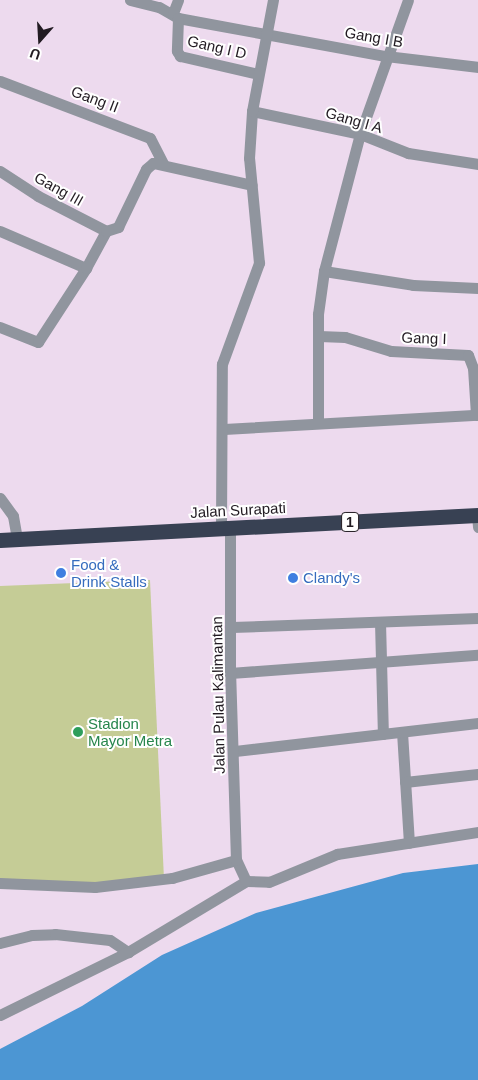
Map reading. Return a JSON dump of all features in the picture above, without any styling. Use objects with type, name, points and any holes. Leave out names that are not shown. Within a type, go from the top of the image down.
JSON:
[{"type":"highway","name":"Jalan Surapati","points":[[0,540],[478,519]]},
{"type":"street","name":"Gang I B","points":[[130,0],[176,16],[386,56],[478,66]]},
{"type":"street","points":[[176,16],[178,0]]},
{"type":"street","name":"Jalan Pulau Kalimantan","points":[[236,860],[235,751],[230,673],[232,627],[226,529],[222,364],[259,263],[249,158],[252,111],[273,0]]},
{"type":"street","points":[[318,422],[319,336],[324,271],[360,134],[386,56],[408,0]]},
{"type":"street","name":"Gang I D","points":[[176,16],[177,44],[180,56],[258,74]]},
{"type":"street","name":"Gang II","points":[[0,81],[150,138],[163,164]]},
{"type":"street","name":"Gang I A","points":[[252,111],[360,134],[401,151],[478,164]]},
{"type":"street","points":[[0,327],[38,342],[86,268],[106,231],[118,228],[149,166],[153,163],[163,164],[205,177],[252,185]]},
{"type":"street","name":"Gang III","points":[[0,171],[38,196],[106,231]]},
{"type":"street","points":[[0,231],[86,268]]},
{"type":"street","points":[[324,271],[413,285],[478,288]]},
{"type":"street","name":"Gang I","points":[[319,336],[345,336],[391,351],[468,355],[472,368],[477,415]]},
{"type":"street","points":[[224,430],[318,422],[477,415]]},
{"type":"street","points":[[0,498],[13,516],[17,539]]},
{"type":"street","points":[[232,627],[478,618]]},
{"type":"street","points":[[380,622],[383,734]]},
{"type":"street","points":[[230,673],[380,660],[478,655]]},
{"type":"street","points":[[235,751],[478,723]]},
{"type":"street","points":[[402,732],[408,843]]},
{"type":"street","points":[[404,782],[478,774]]},
{"type":"street","points":[[0,1015],[128,952],[246,881],[266,883],[337,854],[478,832]]},
{"type":"street","points":[[0,882],[95,886],[172,878],[236,860],[246,881]]},
{"type":"street","points":[[0,943],[32,935],[55,934],[110,940],[128,952]]},
{"type":"green space","name":"Stadion Mayor Metra","points":[[150,580],[164,879],[82,884],[0,882],[0,586]]},
{"type":"water","points":[[478,864],[478,1080],[0,1080],[0,1049],[82,1006],[162,955],[256,913],[403,873]]},
{"type":"place","name":"Food & Drink Stalls","points":[[61,573]]},
{"type":"place","name":"Clandy's","points":[[293,578]]},
{"type":"place","name":"Stadion Mayor Metra","points":[[78,732]]}]
